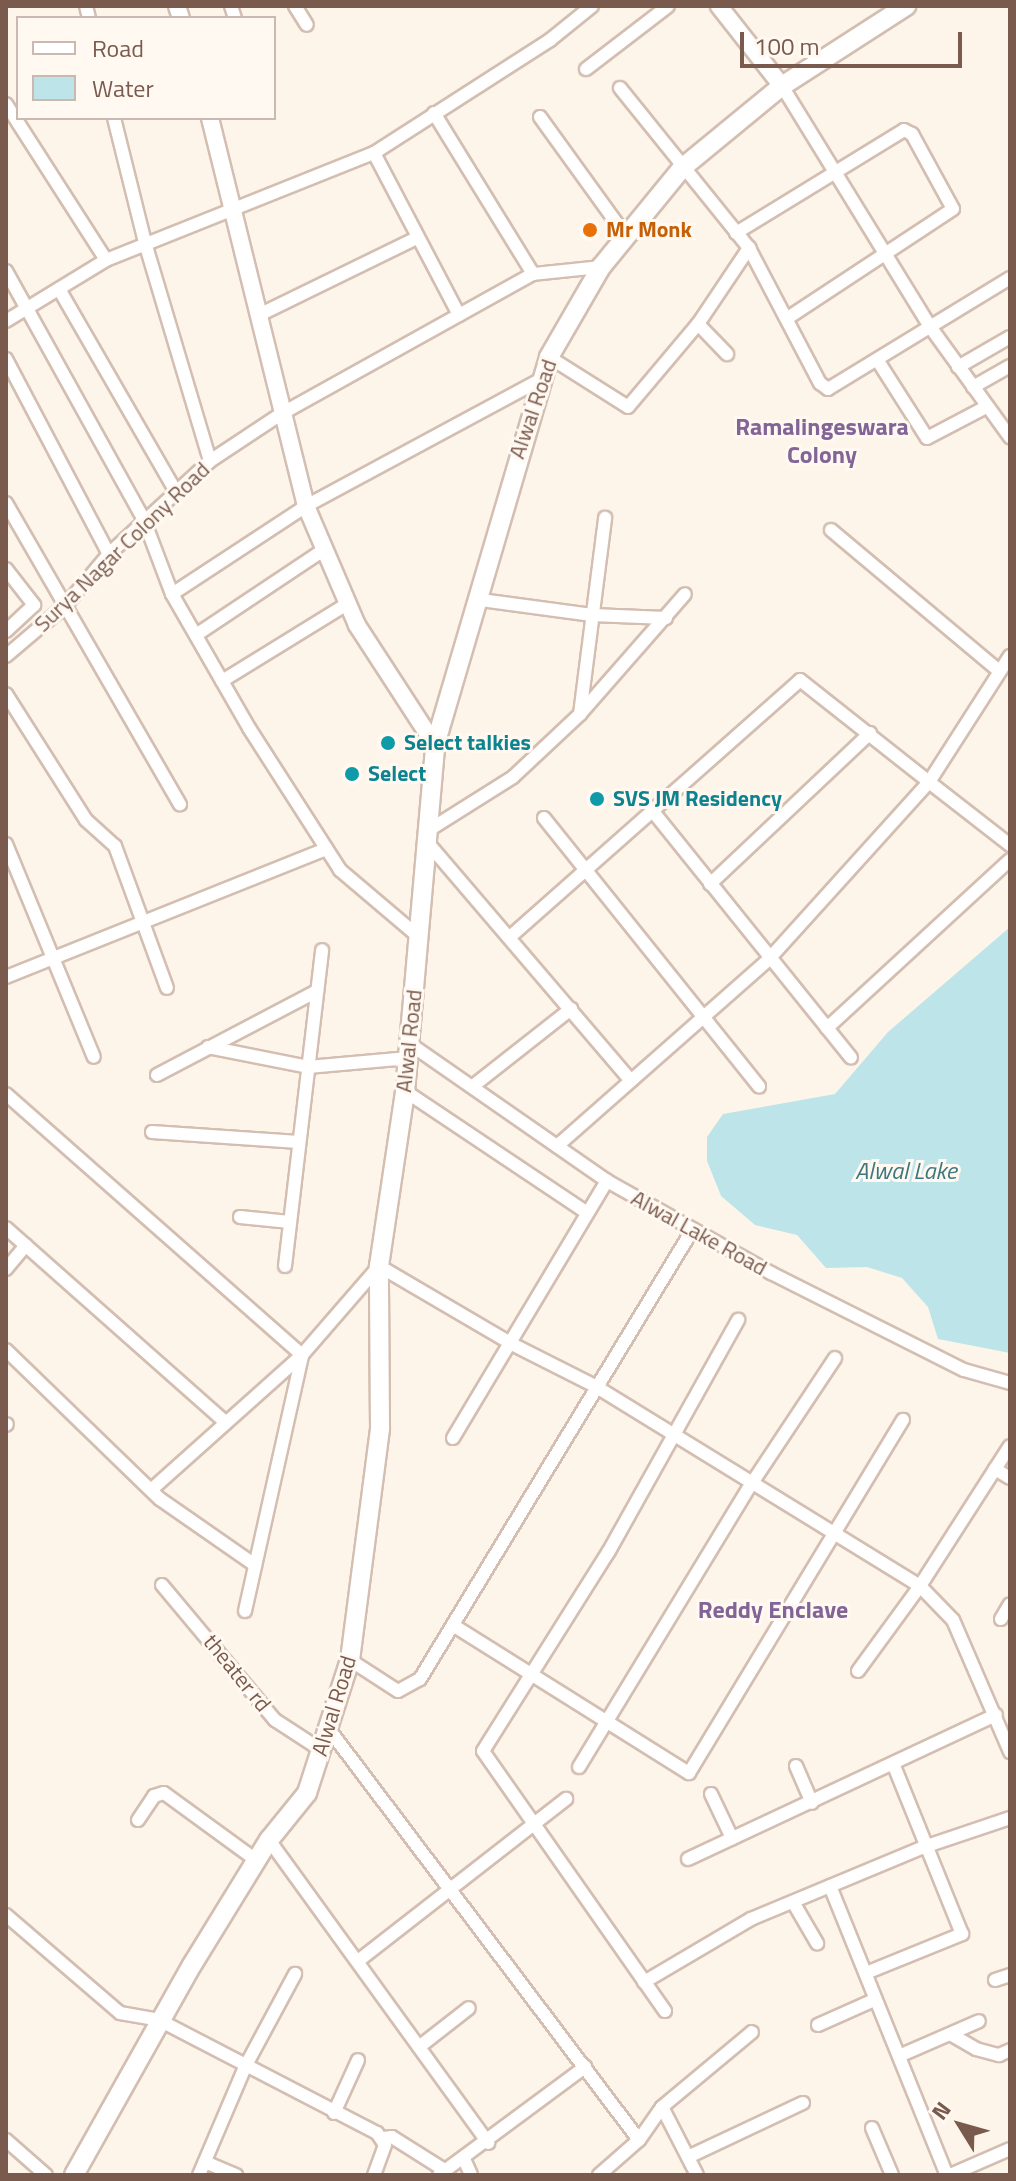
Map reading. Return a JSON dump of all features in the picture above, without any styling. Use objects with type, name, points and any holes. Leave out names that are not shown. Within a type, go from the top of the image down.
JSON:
[{"type":"main road","name":"Alwal Road","points":[[74,2175],[159,2020],[256,1860],[307,1793],[350,1660],[380,1428],[379,1266],[410,1051],[435,745],[481,600],[510,477],[540,380],[549,357],[601,267],[682,168],[782,86],[906,6]]},
{"type":"street","points":[[295,6],[307,25]]},
{"type":"street","points":[[6,321],[106,260],[231,215],[374,153],[538,47],[592,6]]},
{"type":"street","points":[[586,69],[668,6]]},
{"type":"street","points":[[719,6],[782,86],[931,328],[963,364],[977,385],[986,407],[1010,437]]},
{"type":"street","points":[[620,88],[749,248],[820,383],[828,389],[1010,278]]},
{"type":"street","points":[[434,113],[533,274],[601,267]]},
{"type":"street","points":[[540,117],[625,235]]},
{"type":"street","points":[[16,120],[106,260]]},
{"type":"street","points":[[114,120],[146,246],[210,461]]},
{"type":"street","points":[[210,120],[231,215],[261,314],[281,414],[306,506],[347,604],[435,745]]},
{"type":"street","points":[[736,233],[904,130],[912,134],[953,209],[788,318]]},
{"type":"street","points":[[374,153],[459,315]]},
{"type":"street","points":[[261,314],[417,238]]},
{"type":"street","points":[[549,357],[628,407],[698,324],[749,248]]},
{"type":"street","points":[[6,271],[144,520],[172,594],[326,849],[340,870],[419,937]]},
{"type":"street","name":"Surya Nagar Colony Road","points":[[6,656],[65,606],[109,554],[210,461],[281,414],[533,274]]},
{"type":"street","points":[[59,289],[175,490]]},
{"type":"street","points":[[698,324],[727,354]]},
{"type":"street","points":[[963,364],[1010,337]]},
{"type":"street","points":[[6,359],[109,554]]},
{"type":"street","points":[[878,361],[927,438],[986,407]]},
{"type":"street","points":[[977,385],[1010,366]]},
{"type":"street","points":[[172,594],[306,506],[540,380]]},
{"type":"street","points":[[6,503],[180,804]]},
{"type":"street","points":[[580,714],[605,518]]},
{"type":"street","points":[[831,530],[999,671]]},
{"type":"street","points":[[196,635],[325,549]]},
{"type":"street","points":[[6,569],[34,605],[6,631]]},
{"type":"street","points":[[631,1081],[428,836],[513,777],[580,714],[685,594]]},
{"type":"street","points":[[481,600],[592,615],[666,618]]},
{"type":"street","points":[[222,681],[347,604]]},
{"type":"street","points":[[26,614],[40,627]]},
{"type":"street","points":[[557,1146],[769,959],[929,782],[1010,656]]},
{"type":"street","points":[[511,936],[800,680],[1010,845]]},
{"type":"street","points":[[6,694],[86,820],[115,846],[167,988]]},
{"type":"street","points":[[710,884],[870,733]]},
{"type":"street","points":[[651,809],[851,1058]]},
{"type":"street","points":[[544,818],[759,1086]]},
{"type":"street","points":[[6,844],[94,1057]]},
{"type":"street","points":[[6,977],[326,849]]},
{"type":"street","points":[[827,1028],[1010,860]]},
{"type":"street","points":[[285,1266],[322,950]]},
{"type":"street","points":[[157,1075],[317,991]]},
{"type":"street","points":[[473,1086],[571,1009]]},
{"type":"street","points":[[208,1047],[308,1067],[410,1051]]},
{"type":"street","name":"Alwal Lake Road","points":[[410,1051],[473,1086],[607,1181],[693,1229],[964,1370],[1010,1383]]},
{"type":"street","points":[[405,1091],[587,1213]]},
{"type":"street","points":[[6,1094],[302,1355]]},
{"type":"street","points":[[152,1132],[299,1142]]},
{"type":"street","points":[[453,1438],[607,1181]]},
{"type":"street","points":[[240,1217],[290,1222]]},
{"type":"street","points":[[6,1228],[225,1422]]},
{"type":"street","points":[[350,1660],[398,1691],[420,1679],[456,1627],[595,1386],[693,1229]]},
{"type":"street","points":[[6,1269],[26,1245]]},
{"type":"street","points":[[151,1490],[302,1355],[379,1266],[510,1343],[595,1386],[920,1586],[953,1620],[1007,1734],[1010,1752]]},
{"type":"street","points":[[665,2011],[483,1751],[535,1675],[738,1320]]},
{"type":"street","points":[[6,1350],[151,1490],[255,1565]]},
{"type":"street","points":[[245,1611],[302,1355]]},
{"type":"street","points":[[579,1767],[611,1723],[752,1483],[835,1358]]},
{"type":"street","points":[[456,1627],[689,1773],[903,1420]]},
{"type":"street","points":[[858,1671],[920,1586],[1010,1446]]},
{"type":"street","points":[[995,1469],[1010,1478]]},
{"type":"street","name":"theater rd","points":[[162,1585],[275,1720],[321,1750]]},
{"type":"street","points":[[1001,1619],[1010,1604]]},
{"type":"street","points":[[688,1859],[894,1766],[996,1715]]},
{"type":"street","points":[[328,1728],[639,2140]]},
{"type":"street","points":[[796,1766],[812,1803]]},
{"type":"street","points":[[866,1973],[962,1934],[924,1847],[894,1766]]},
{"type":"street","points":[[138,1820],[154,1796],[164,1793],[256,1860]]},
{"type":"street","points":[[711,1794],[732,1838]]},
{"type":"street","points":[[358,1961],[566,1799]]},
{"type":"street","points":[[644,1982],[751,1919],[924,1847],[1010,1818]]},
{"type":"street","points":[[269,1840],[488,2143]]},
{"type":"street","points":[[830,1886],[866,1973],[872,2001],[899,2056],[948,2175],[1010,2149]]},
{"type":"street","points":[[793,1902],[817,1943]]},
{"type":"street","points":[[6,1915],[120,2013],[159,2020],[383,2138],[398,2140],[442,2173],[488,2143],[585,2067]]},
{"type":"street","points":[[199,2175],[245,2067],[295,1974]]},
{"type":"street","points":[[995,1980],[1010,1975]]},
{"type":"street","points":[[818,2025],[872,2001]]},
{"type":"street","points":[[419,2047],[469,2008]]},
{"type":"street","points":[[899,2056],[979,2021]]},
{"type":"street","points":[[599,2175],[639,2140],[662,2107],[752,2032]]},
{"type":"street","points":[[952,2035],[976,2049],[999,2055],[1010,2050]]},
{"type":"street","points":[[334,2113],[358,2060]]},
{"type":"street","points":[[688,2157],[803,2103]]},
{"type":"street","points":[[662,2107],[697,2175]]},
{"type":"street","points":[[872,2128],[892,2175]]},
{"type":"street","points":[[374,2175],[383,2138]]},
{"type":"street","points":[[6,2140],[46,2175]]},
{"type":"street","points":[[464,2159],[471,2175]]},
{"type":"street","points":[[205,2162],[236,2175]]},
{"type":"street","points":[[980,2162],[985,2175]]},
{"type":"water","name":"Alwal Lake","points":[[1010,927],[1010,1353],[938,1339],[928,1307],[902,1278],[867,1267],[826,1268],[797,1235],[755,1225],[721,1196],[707,1161],[707,1137],[723,1114],[835,1094],[888,1032]]},
{"type":"place","name":"Mr Monk","points":[[590,230]]},
{"type":"place","name":"Select talkies","points":[[388,743]]},
{"type":"place","name":"Select","points":[[352,774]]},
{"type":"place","name":"SVS JM Residency","points":[[597,799]]},
{"type":"district","name":"Ramalingeswara Colony","points":[[822,441]]},
{"type":"district","name":"Reddy Enclave","points":[[773,1610]]}]
